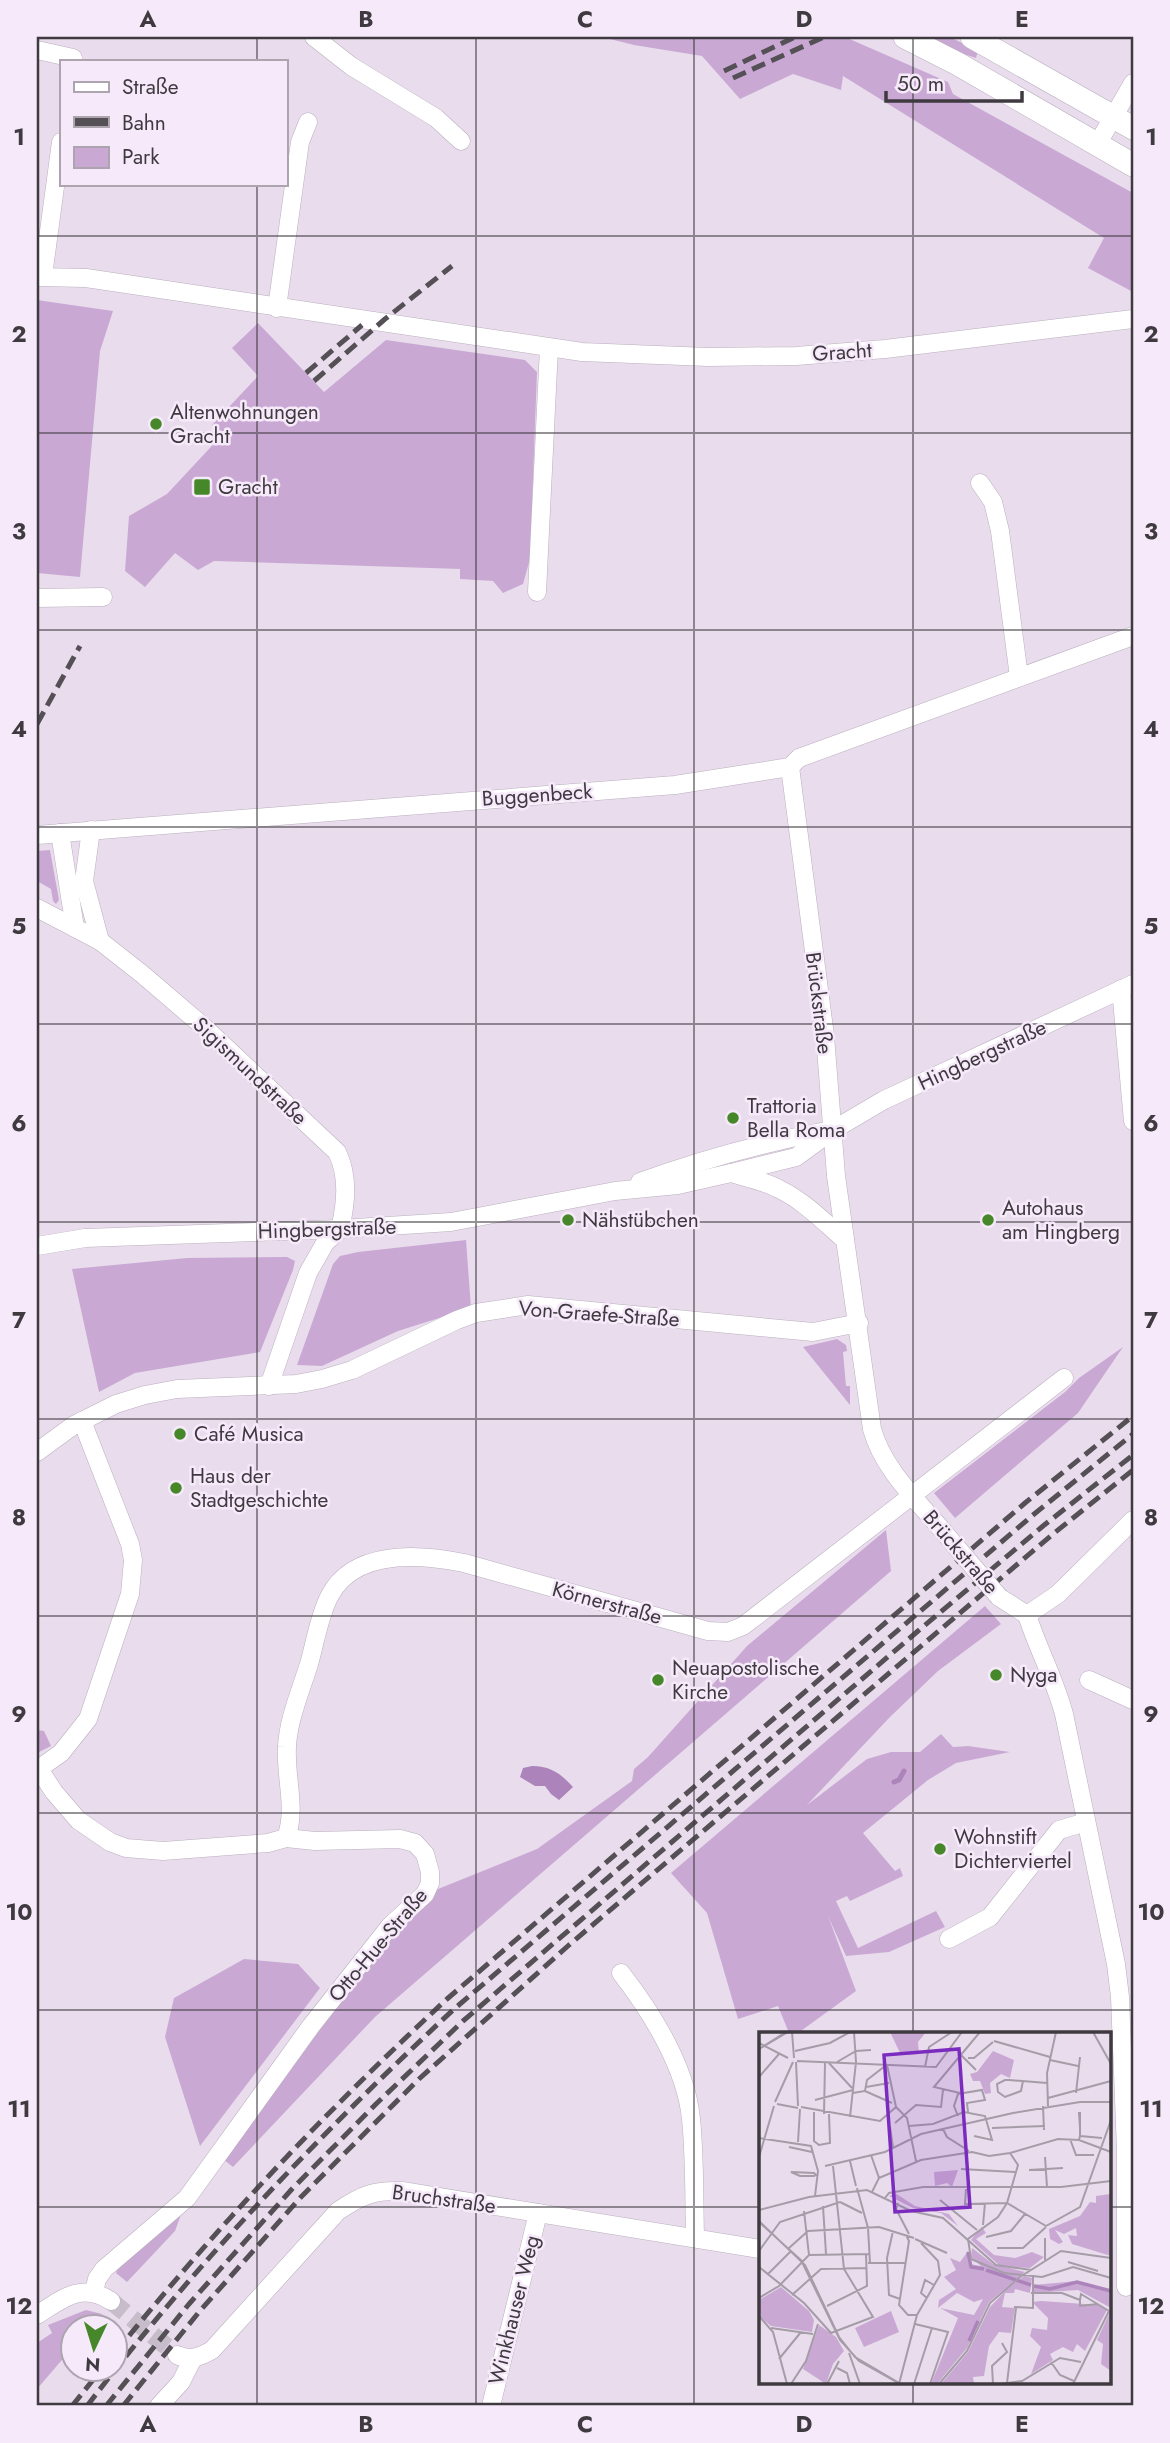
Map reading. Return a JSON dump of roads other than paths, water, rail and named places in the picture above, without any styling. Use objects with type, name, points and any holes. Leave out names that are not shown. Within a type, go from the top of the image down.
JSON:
[{"type":"main road","points":[[905,37],[1133,165]]},
{"type":"main road","points":[[972,37],[1124,123]]},
{"type":"street","points":[[314,37],[351,66],[436,118],[461,141]]},
{"type":"street","points":[[37,50],[73,58],[72,60]]},
{"type":"street","points":[[1098,143],[1124,123],[1133,83]]},
{"type":"street","points":[[278,308],[300,142],[308,122]]},
{"type":"street","points":[[40,276],[60,148]]},
{"type":"street","name":"Gracht","points":[[40,276],[86,278],[549,348],[582,352],[708,357],[796,356],[885,349],[1133,319]]},
{"type":"street","points":[[537,592],[549,348]]},
{"type":"street","points":[[980,483],[993,502],[1000,531],[1019,677]]},
{"type":"street","points":[[37,598],[103,597]]},
{"type":"street","name":"Buggenbeck","points":[[37,835],[675,785],[790,767],[799,758],[1133,636]]},
{"type":"street","name":"Brückstraße","points":[[790,767],[825,1036],[845,1240],[859,1322],[872,1429],[886,1462],[913,1496],[999,1597],[1027,1615]]},
{"type":"street","points":[[91,830],[84,881],[100,942]]},
{"type":"street","points":[[60,833],[75,929]]},
{"type":"street","name":"Sigismundstraße","points":[[37,908],[100,942],[204,1027],[337,1152],[344,1166],[346,1184],[345,1208],[340,1229]]},
{"type":"street","points":[[1127,987],[1133,1121]]},
{"type":"street","name":"Hingbergstraße","points":[[37,1246],[85,1238],[340,1229],[451,1222],[615,1191],[678,1185],[731,1173],[796,1157],[833,1130],[884,1100],[1127,987]]},
{"type":"street","name":"Hingbergstraße","points":[[615,1191],[705,1161],[789,1138],[833,1130]]},
{"type":"street","points":[[731,1173],[787,1193],[845,1240]]},
{"type":"street","points":[[269,1386],[311,1266],[325,1243],[340,1229]]},
{"type":"street","name":"Von-Graefe-Straße","points":[[37,1452],[82,1421],[116,1404],[145,1395],[188,1389],[296,1384],[352,1370],[475,1313],[528,1305],[813,1332],[859,1322]]},
{"type":"street","name":"Körnerstraße","points":[[286,1838],[291,1816],[287,1740],[328,1599],[347,1574],[362,1565],[407,1557],[435,1557],[708,1631],[728,1632],[743,1626],[1064,1378]]},
{"type":"street","points":[[38,1770],[61,1753],[88,1719],[130,1594],[130,1544],[82,1421]]},
{"type":"street","points":[[1125,2286],[1127,1997],[1116,1964],[1056,1686],[1027,1615],[1058,1594],[1133,1520]]},
{"type":"street","points":[[1089,1680],[1133,1700]]},
{"type":"street","name":"Otto-Hue-Straße","points":[[38,1770],[78,1820],[110,1842],[126,1848],[163,1851],[268,1843],[286,1838],[314,1841],[400,1839],[415,1843],[425,1854],[430,1872],[430,1883],[425,1894],[390,1926],[311,2026],[187,2198],[104,2269],[97,2279],[94,2292]]},
{"type":"street","points":[[949,1939],[990,1917],[1059,1830],[1086,1822]]},
{"type":"street","points":[[621,1973],[641,2000],[679,2073],[691,2117],[695,2238]]},
{"type":"street","name":"Bruchstraße","points":[[159,2406],[181,2382],[185,2356],[202,2357],[212,2350],[338,2211],[359,2197],[380,2190],[402,2191],[759,2249]]},
{"type":"street","name":"Winkhauser Weg","points":[[491,2406],[538,2213]]},
{"type":"street","points":[[37,2315],[77,2293],[94,2292],[111,2301]]},
{"type":"waterway","points":[[894,1782],[899,1780],[904,1771]]},
{"type":"tunnel","points":[[111,2301],[177,2355]]},
{"type":"railway","points":[[724,71],[795,37]]},
{"type":"railway","points":[[733,78],[824,37]]},
{"type":"railway","points":[[314,381],[385,319],[452,266]]},
{"type":"railway","points":[[306,373],[362,325]]},
{"type":"railway","points":[[37,724],[80,646]]},
{"type":"railway","points":[[130,2335],[275,2170],[359,2083],[447,1999],[1025,1503],[1133,1416]]},
{"type":"railway","points":[[87,2406],[172,2301],[262,2200],[356,2103],[453,2010],[1033,1515],[1133,1434]]},
{"type":"railway","points":[[106,2406],[189,2304],[292,2189],[463,2021],[918,1631],[1133,1455]]},
{"type":"railway","points":[[123,2406],[199,2312],[301,2197],[419,2079],[569,1945],[1053,1534],[1133,1470]]},
{"type":"railway","points":[[72,2406],[90,2384]]},
{"type":"place","name":"Altenwohnungen Gracht","points":[[156,424]]},
{"type":"place","name":"Gracht","points":[[202,487]]},
{"type":"place","name":"Trattoria Bella Roma","points":[[733,1118]]},
{"type":"place","name":"Nähstübchen","points":[[568,1220]]},
{"type":"place","name":"Autohaus am Hingberg","points":[[988,1220]]},
{"type":"place","name":"Café Musica","points":[[180,1434]]},
{"type":"place","name":"Haus der Stadtgeschichte","points":[[176,1488]]},
{"type":"place","name":"Nyga","points":[[996,1675]]},
{"type":"place","name":"Neuapostolische Kirche","points":[[658,1680]]},
{"type":"place","name":"Wohnstift Dichterviertel","points":[[940,1849]]}]
